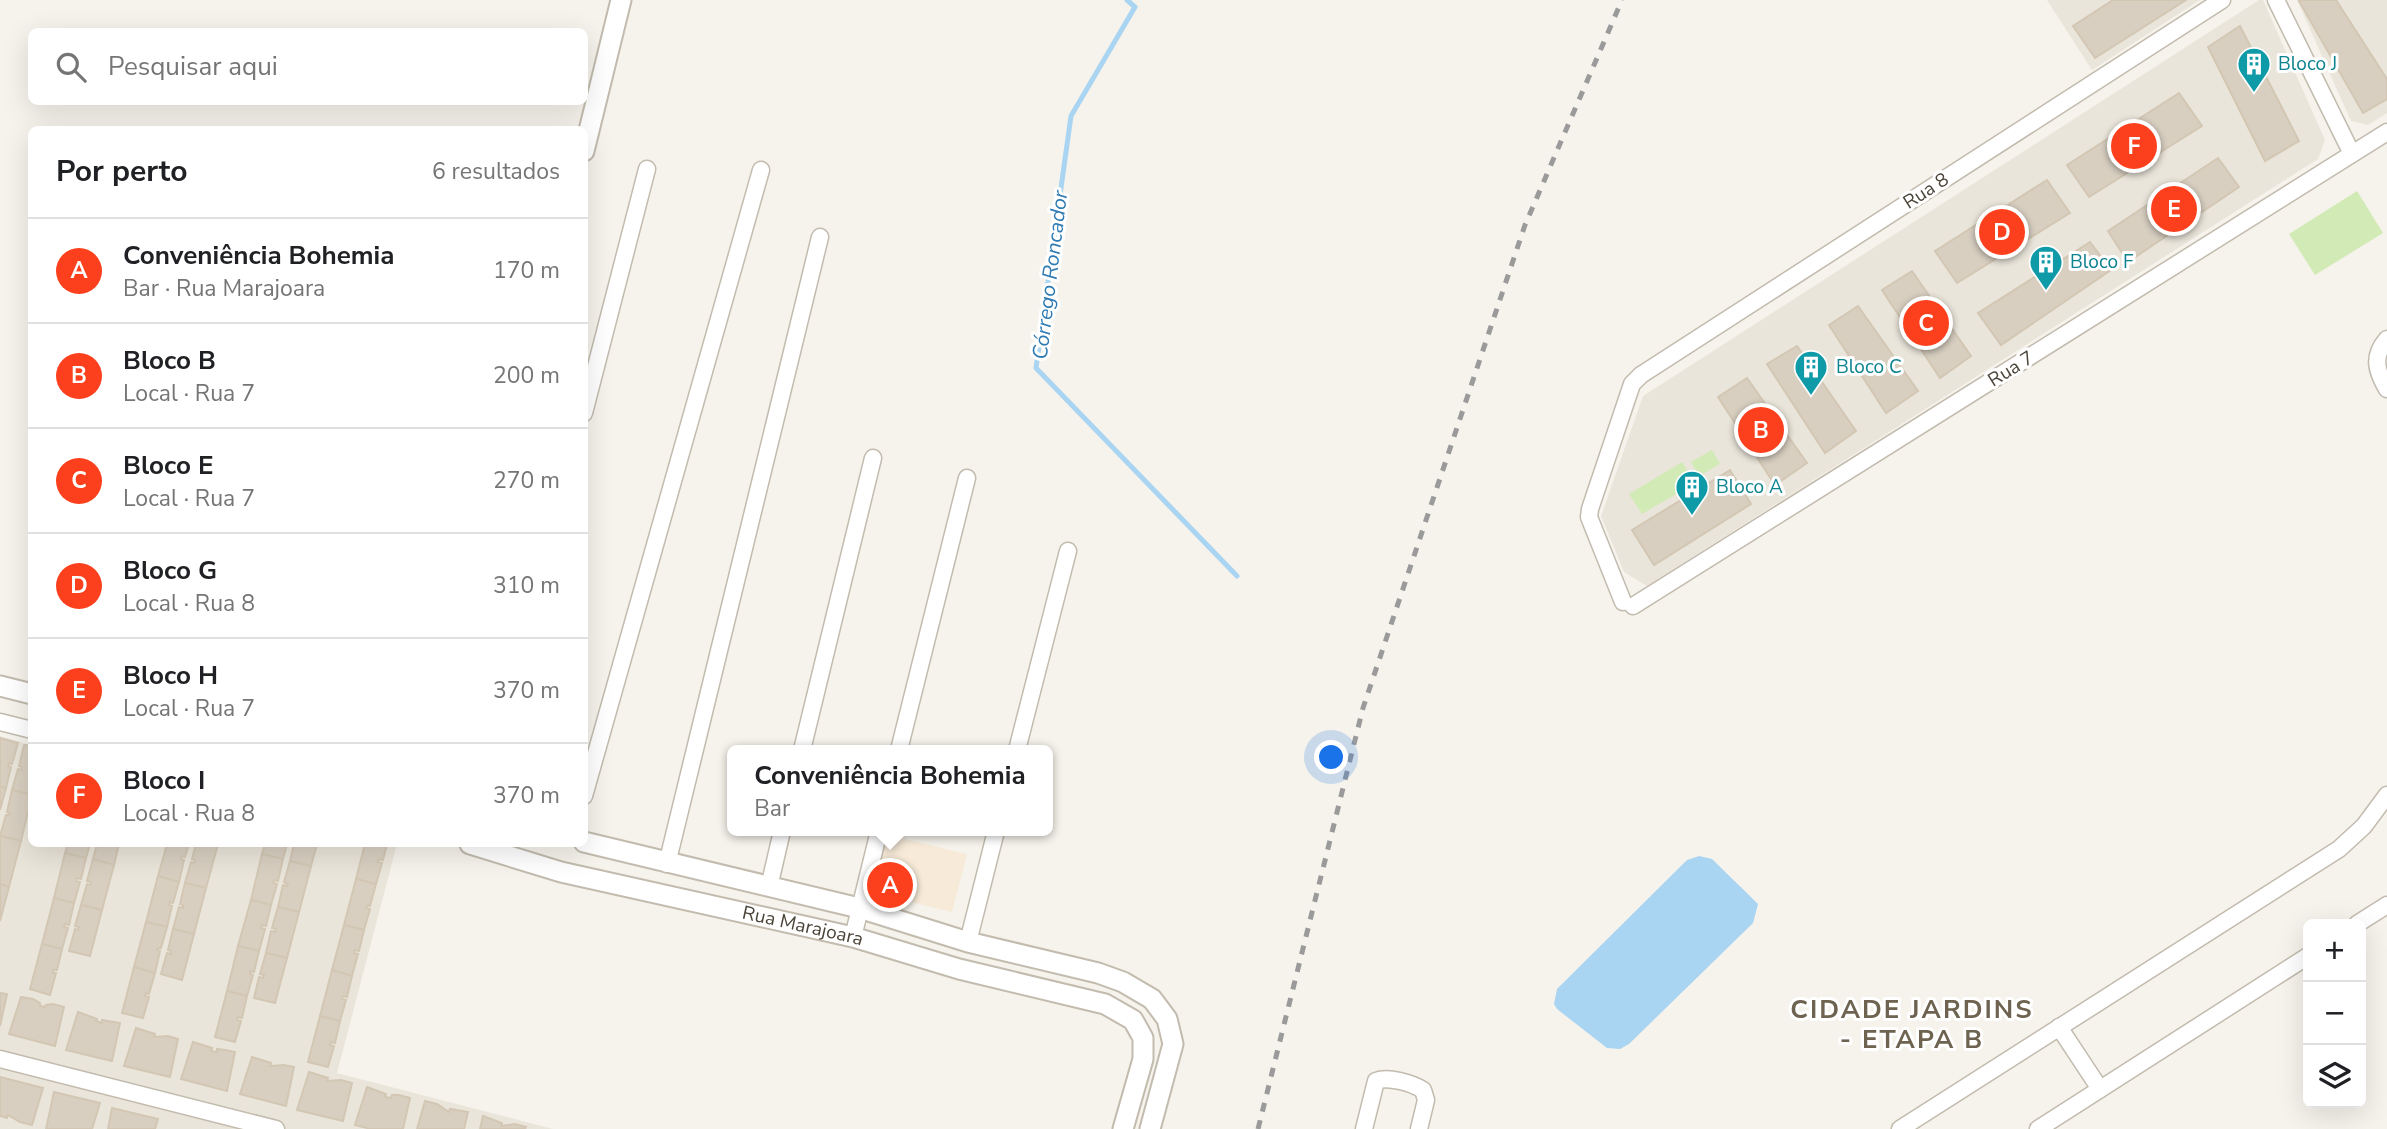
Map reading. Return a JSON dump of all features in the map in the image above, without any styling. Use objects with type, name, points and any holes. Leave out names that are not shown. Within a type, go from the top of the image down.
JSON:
[{"type":"street","points":[[588,135],[621,0]]},
{"type":"street","name":"Rua 8","points":[[1628,604],[1589,517],[1632,384],[1641,375],[2222,0]]},
{"type":"street","points":[[2276,0],[2352,154]]},
{"type":"street","name":"Rua 7","points":[[1628,604],[2387,132]]},
{"type":"street","points":[[588,398],[647,169]]},
{"type":"street","points":[[588,782],[761,170]]},
{"type":"street","points":[[667,863],[820,237]]},
{"type":"street","points":[[2387,340],[2380,347],[2376,358],[2377,368],[2387,389]]},
{"type":"street","points":[[803,745],[873,458]]},
{"type":"street","points":[[900,745],[967,478]]},
{"type":"street","points":[[1018,745],[1068,551]]},
{"type":"street","points":[[0,686],[28,693]]},
{"type":"street","points":[[0,722],[28,729]]},
{"type":"street","points":[[1900,1129],[2339,849],[2364,826],[2387,795]]},
{"type":"street","points":[[769,887],[781,836]]},
{"type":"street","points":[[853,937],[878,836]]},
{"type":"street","points":[[968,942],[995,836]]},
{"type":"street","name":"Rua Marajoara","points":[[588,843],[859,908],[968,942],[1098,973],[1123,982],[1152,999]]},
{"type":"street","name":"Rua Marajoara","points":[[480,847],[561,872],[853,937],[959,969],[1105,1004],[1133,1020]]},
{"type":"street","points":[[2365,919],[2387,905]]},
{"type":"street","points":[[2038,1129],[2303,959]]},
{"type":"street","points":[[1123,1129],[1143,1059],[1143,1038],[1133,1020],[1152,999],[1167,1018],[1173,1045],[1150,1129]]},
{"type":"street","points":[[2059,1027],[2100,1089]]},
{"type":"street","points":[[0,1059],[276,1129]]},
{"type":"street","points":[[1364,1129],[1376,1081],[1382,1078],[1417,1086],[1423,1090],[1426,1100],[1419,1129]]},
{"type":"street","points":[[206,1129],[210,1112]]},
{"type":"shaded area","points":[[2047,0],[2200,0],[2092,70]]},
{"type":"shaded area","points":[[2259,0],[2263,0],[2325,140],[2318,159],[1647,586],[1624,572],[1601,516],[1643,396]]},
{"type":"shaded area","points":[[2297,0],[2387,0],[2387,113],[2368,125],[2351,121]]},
{"type":"shaded area","points":[[0,736],[28,744],[28,847],[396,847],[337,1073],[553,1129],[0,1129]]},
{"type":"shaded area","points":[[888,836],[967,854],[952,912],[869,892]]},
{"type":"green space","points":[[2357,191],[2383,233],[2315,275],[2289,234]]},
{"type":"green space","points":[[1712,450],[1720,464],[1699,476],[1691,462]]},
{"type":"green space","points":[[1682,462],[1695,483],[1642,514],[1629,494]]},
{"type":"water","points":[[1699,856],[1712,859],[1758,904],[1753,923],[1629,1044],[1620,1049],[1607,1048],[1557,1009],[1554,1004],[1557,989],[1687,860]]},
{"type":"building","points":[[2113,0],[2186,0],[2095,58],[2073,26]]},
{"type":"building","name":"Bloco J","points":[[2336,0],[2387,79],[2387,99],[2363,113],[2299,1]]},
{"type":"building","name":"Bloco J","points":[[2240,26],[2299,141],[2265,161],[2208,47]]},
{"type":"building","points":[[2179,93],[2202,126],[2089,197],[2067,165]]},
{"type":"building","points":[[2218,158],[2239,187],[2128,262],[2108,231]]},
{"type":"building","points":[[2047,180],[2070,213],[1957,283],[1935,251]]},
{"type":"building","name":"Bloco F","points":[[2090,242],[2111,270],[2001,345],[1978,313]]},
{"type":"building","points":[[1912,271],[1971,356],[1940,378],[1882,290]]},
{"type":"building","points":[[1858,306],[1918,391],[1886,413],[1829,325]]},
{"type":"building","name":"Bloco C","points":[[1797,346],[1856,431],[1825,453],[1767,364]]},
{"type":"building","points":[[1747,378],[1807,463],[1775,485],[1718,397]]},
{"type":"building","name":"Bloco A","points":[[1730,470],[1751,504],[1654,565],[1632,530]]},
{"type":"building","points":[[0,738],[18,743],[12,764],[9,763],[8,766],[11,767],[6,788],[0,787]]},
{"type":"building","points":[[24,745],[28,746],[28,794],[12,790],[18,769],[22,770],[19,766]]},
{"type":"building","points":[[0,787],[6,788],[0,810]]},
{"type":"building","points":[[12,790],[28,794],[28,812],[21,841],[0,836],[6,815],[10,813],[7,812]]},
{"type":"building","points":[[0,836],[21,841],[9,887],[0,884]]},
{"type":"building","points":[[67,847],[89,847],[86,858],[65,853]]},
{"type":"building","points":[[96,847],[118,847],[114,865],[93,859]]},
{"type":"building","points":[[166,847],[188,847],[185,857],[182,856],[181,859],[184,860],[179,882],[158,876]]},
{"type":"building","points":[[195,847],[217,847],[206,888],[185,883],[191,862],[194,863],[195,860],[192,859]]},
{"type":"building","points":[[264,847],[286,847],[283,859],[262,854]]},
{"type":"building","points":[[293,847],[316,847],[311,866],[290,861]]},
{"type":"building","points":[[364,847],[386,847],[383,860],[379,859],[378,862],[382,863],[376,884],[356,879]]},
{"type":"building","points":[[65,853],[86,858],[81,879],[77,878],[76,881],[80,882],[74,903],[54,898]]},
{"type":"building","points":[[262,854],[283,859],[278,881],[274,880],[273,883],[277,884],[271,905],[251,900]]},
{"type":"building","points":[[93,859],[114,865],[102,910],[81,905],[87,884],[90,885],[91,882],[87,881]]},
{"type":"building","points":[[290,861],[311,866],[299,912],[278,907],[283,885],[288,884],[284,882]]},
{"type":"building","points":[[158,876],[179,882],[173,903],[170,902],[169,905],[172,906],[167,927],[146,922]]},
{"type":"building","points":[[356,879],[376,884],[370,906],[367,905],[366,908],[370,909],[364,930],[344,925]]},
{"type":"building","points":[[185,883],[206,888],[194,934],[173,929],[179,907],[183,908],[180,904]]},
{"type":"building","points":[[0,884],[9,887],[0,921]]},
{"type":"building","points":[[54,898],[74,903],[69,925],[65,924],[64,927],[68,928],[62,949],[42,944]]},
{"type":"building","points":[[251,900],[271,905],[266,926],[262,925],[261,928],[265,929],[259,951],[238,946]]},
{"type":"building","points":[[81,905],[102,910],[90,956],[69,951],[75,929],[78,930],[79,927],[75,926]]},
{"type":"building","points":[[278,907],[299,912],[287,958],[266,953],[271,931],[275,932],[276,929],[272,928]]},
{"type":"building","points":[[146,922],[167,927],[161,948],[157,950],[160,951],[155,973],[134,967]]},
{"type":"building","points":[[344,925],[364,930],[359,951],[355,950],[354,953],[358,954],[352,976],[332,970]]},
{"type":"building","points":[[173,929],[194,934],[182,980],[161,974],[167,953],[171,954],[168,950]]},
{"type":"building","points":[[42,944],[62,949],[57,970],[53,970],[53,973],[56,973],[50,995],[30,989]]},
{"type":"building","points":[[238,946],[259,951],[254,972],[250,971],[253,975],[247,996],[227,991]]},
{"type":"building","points":[[266,953],[287,958],[275,1003],[254,998],[259,977],[263,978],[264,975],[260,974]]},
{"type":"building","points":[[134,967],[155,973],[149,994],[146,993],[145,996],[149,997],[143,1018],[122,1013]]},
{"type":"building","points":[[332,970],[352,976],[347,997],[343,996],[342,999],[346,1000],[340,1021],[320,1016]]},
{"type":"building","points":[[227,991],[247,996],[242,1018],[238,1017],[237,1020],[241,1021],[235,1042],[215,1037]]},
{"type":"building","points":[[0,993],[7,994],[0,1026]]},
{"type":"building","points":[[21,997],[33,999],[40,1003],[40,1006],[53,1004],[64,1007],[55,1046],[9,1034]]},
{"type":"building","points":[[78,1012],[102,1023],[102,1020],[120,1023],[112,1061],[66,1050]]},
{"type":"building","points":[[320,1016],[340,1021],[335,1043],[331,1042],[330,1045],[334,1046],[328,1067],[308,1062]]},
{"type":"building","points":[[136,1028],[155,1034],[154,1037],[168,1036],[178,1039],[170,1077],[124,1066]]},
{"type":"building","points":[[193,1042],[212,1048],[211,1051],[217,1052],[217,1049],[235,1052],[227,1091],[181,1079]]},
{"type":"building","points":[[252,1057],[271,1063],[270,1066],[294,1067],[286,1106],[240,1094]]},
{"type":"building","points":[[309,1072],[328,1078],[327,1081],[341,1080],[352,1083],[343,1121],[297,1110]]},
{"type":"building","points":[[0,1077],[43,1088],[32,1125],[8,1115],[7,1118],[0,1116]]},
{"type":"building","points":[[367,1087],[386,1094],[385,1097],[399,1095],[410,1098],[403,1129],[371,1129],[355,1125]]},
{"type":"building","points":[[54,1092],[100,1103],[92,1129],[46,1129]]},
{"type":"building","points":[[425,1101],[437,1104],[449,1112],[450,1109],[468,1112],[464,1129],[417,1129]]},
{"type":"building","points":[[112,1108],[158,1119],[155,1129],[108,1129]]},
{"type":"building","points":[[483,1116],[502,1123],[501,1126],[515,1124],[526,1127],[480,1129]]},
{"type":"waterway","name":"Córrego Roncador","points":[[1127,0],[1135,7],[1071,116],[1036,368],[1237,576]]},
{"type":"railway","points":[[1258,1129],[1363,708],[1525,225],[1622,0]]},
{"type":"place","name":"Bloco J","points":[[2254,94]]},
{"type":"place","name":"Bloco I","points":[[2134,146]]},
{"type":"place","name":"Bloco H","points":[[2174,209]]},
{"type":"place","name":"Bloco G","points":[[2002,232]]},
{"type":"place","name":"Bloco F","points":[[2046,292]]},
{"type":"place","name":"Bloco E","points":[[1926,323]]},
{"type":"place","name":"Bloco C","points":[[1811,397]]},
{"type":"place","name":"Bloco B","points":[[1761,430]]},
{"type":"place","name":"Bloco A","points":[[1692,517]]},
{"type":"place","name":"Conveniência Bohemia","points":[[890,885]]},
{"type":"district","name":"CIDADE JARDINS - ETAPA B","points":[[1912,1024]]}]
